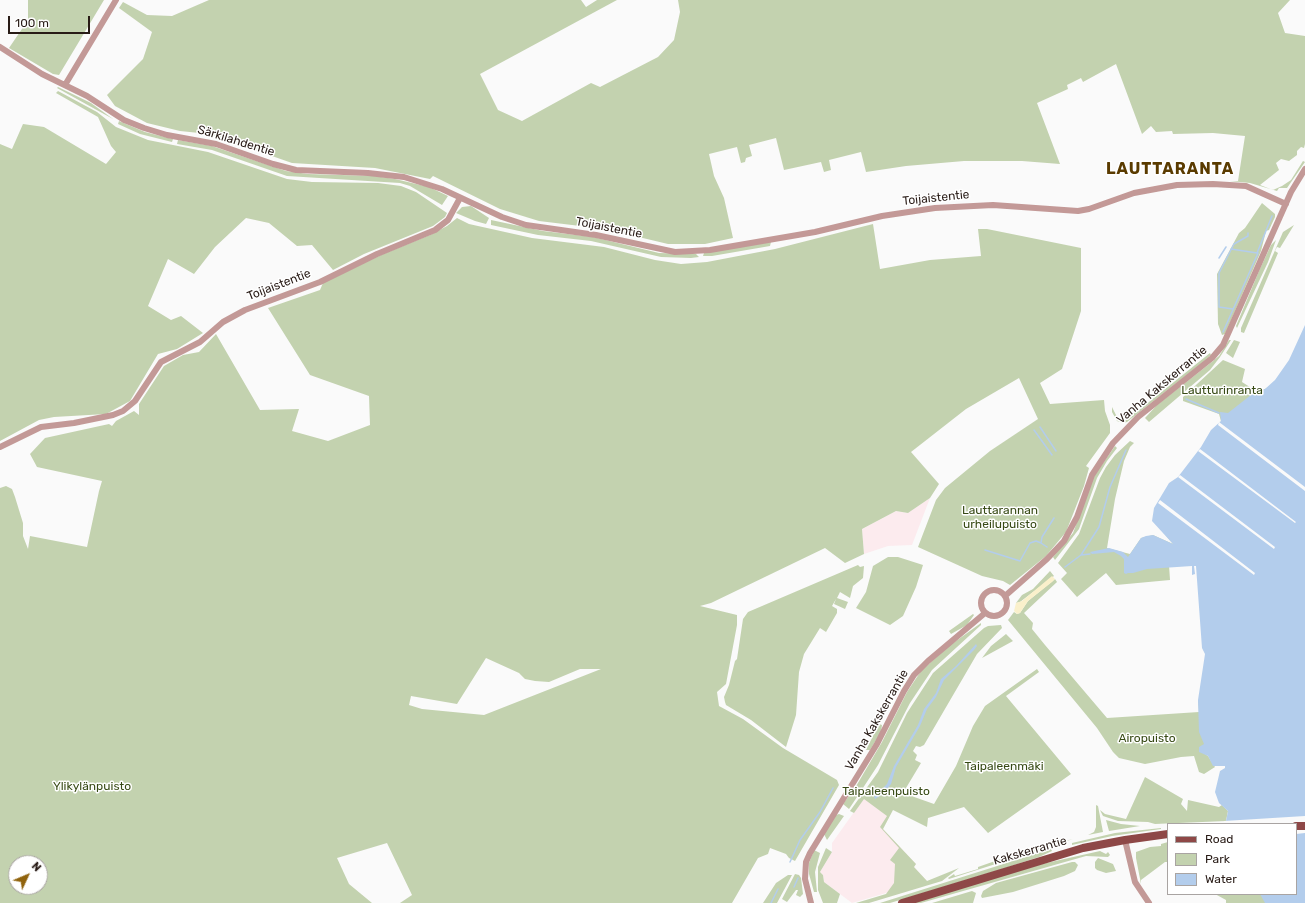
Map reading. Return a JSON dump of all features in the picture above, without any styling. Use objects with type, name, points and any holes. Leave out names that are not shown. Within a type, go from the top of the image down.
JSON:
[{"type":"main road","name":"Kakskerrantie","points":[[902,903],[1044,859],[1124,840],[1167,834]]},
{"type":"street","points":[[65,85],[116,0]]},
{"type":"street","name":"Särkilahdentie","points":[[0,47],[42,74],[87,96],[124,120],[157,132],[216,144],[273,164],[296,170],[368,173],[404,177],[433,186],[460,198]]},
{"type":"street","name":"Vanha Kakskerrantie","points":[[1005,596],[1047,559],[1064,540],[1077,517],[1092,475],[1113,443],[1139,417],[1212,358],[1223,345],[1286,204],[1305,169]]},
{"type":"street","name":"Toijaistentie","points":[[0,447],[41,427],[74,423],[113,415],[123,411],[141,394],[155,368],[161,362],[200,342],[223,322],[245,310],[320,282],[377,254],[435,230],[448,220],[460,198],[502,217],[526,225],[609,237],[675,252],[710,250],[816,232],[888,215],[935,208],[993,205],[1078,211],[1089,209],[1134,193],[1177,185],[1213,184],[1246,186],[1286,204]]},
{"type":"street","points":[[997,590],[1005,596],[1007,605],[1003,614],[994,617],[985,613],[981,604],[982,597],[987,592],[997,590]]},
{"type":"street","name":"Vanha Kakskerrantie","points":[[812,903],[806,879],[806,862],[810,853],[877,744],[904,691],[914,675],[928,661],[985,613]]},
{"type":"street","points":[[1124,840],[1135,882],[1149,903]]},
{"type":"shaded area","points":[[930,498],[912,545],[888,546],[864,554],[862,529],[896,511],[908,513]]},
{"type":"shaded area","points":[[864,798],[889,817],[883,829],[916,864],[914,867],[927,881],[852,903],[824,882],[823,875],[820,872],[832,852],[832,843]]},
{"type":"green space","points":[[28,0],[104,0],[59,75],[53,74],[9,48],[28,20]]},
{"type":"green space","points":[[209,0],[581,0],[586,7],[597,0],[617,0],[480,74],[498,110],[522,121],[591,83],[600,87],[658,57],[674,40],[680,12],[678,0],[1290,0],[1278,13],[1285,33],[1305,36],[1305,144],[1304,148],[1301,147],[1297,151],[1297,155],[1289,161],[1281,159],[1276,163],[1279,170],[1260,185],[1271,189],[1250,183],[1230,181],[1238,181],[1245,136],[1213,133],[1173,134],[1172,131],[1156,132],[1151,126],[1142,134],[1116,64],[1083,82],[1081,78],[1067,85],[1068,89],[1037,103],[1060,164],[1022,161],[964,161],[906,166],[866,172],[861,152],[829,160],[831,170],[824,172],[821,162],[784,170],[776,138],[749,145],[752,156],[746,158],[745,162],[741,163],[737,147],[709,154],[714,176],[724,198],[733,238],[705,244],[668,244],[605,229],[539,221],[500,209],[433,176],[430,179],[375,168],[292,163],[209,134],[180,131],[147,123],[115,106],[107,95],[143,59],[152,32],[119,8],[123,2],[147,15],[172,16]]},
{"type":"green space","points":[[58,87],[91,103],[113,119],[57,88]]},
{"type":"green space","points":[[58,91],[97,112],[116,127],[148,140],[208,152],[287,179],[312,182],[378,183],[401,186],[416,192],[447,213],[445,217],[433,226],[364,254],[333,270],[312,245],[297,246],[269,223],[246,218],[215,247],[194,274],[168,259],[148,306],[171,320],[181,316],[203,333],[177,349],[158,354],[130,401],[106,414],[54,417],[39,420],[0,441],[0,144],[12,149],[23,124],[44,127],[106,164],[116,152],[111,146],[98,117],[56,93]]},
{"type":"green space","points":[[119,121],[145,132],[173,139],[172,142],[140,134],[118,124]]},
{"type":"green space","points":[[178,140],[212,146],[286,171],[308,174],[374,176],[395,179],[429,187],[448,196],[442,205],[410,186],[400,183],[287,176],[212,150],[177,144]]},
{"type":"green space","points":[[1303,161],[1305,162],[1287,188],[1279,188],[1277,191],[1273,190],[1291,180]]},
{"type":"green space","points":[[1262,203],[1275,214],[1275,217],[1269,230],[1266,231],[1261,251],[1225,334],[1222,335],[1218,324],[1217,274],[1239,233],[1245,228]]},
{"type":"green space","points":[[471,206],[489,218],[486,224],[456,213],[462,207]]},
{"type":"green space","points":[[457,218],[469,224],[532,238],[604,247],[655,260],[681,264],[707,262],[775,249],[873,224],[880,269],[930,260],[981,256],[978,229],[987,229],[1081,248],[1081,311],[1062,369],[1040,383],[1050,404],[1104,400],[1105,411],[1110,425],[1110,433],[1086,466],[1089,468],[1084,486],[1066,532],[1046,556],[1010,585],[1003,581],[982,576],[918,547],[936,500],[945,488],[990,451],[1038,419],[1019,378],[966,409],[911,452],[939,484],[930,498],[908,513],[896,511],[862,529],[864,554],[845,563],[825,548],[711,603],[700,606],[737,615],[737,625],[726,684],[717,692],[719,706],[743,719],[783,748],[837,780],[839,785],[795,861],[789,858],[786,854],[770,848],[768,854],[758,858],[732,903],[400,903],[412,895],[387,843],[337,858],[349,884],[372,903],[0,903],[0,488],[6,486],[12,489],[23,523],[23,536],[28,549],[30,536],[87,547],[102,481],[37,467],[30,454],[45,438],[109,424],[112,426],[116,421],[134,411],[139,415],[139,404],[164,366],[183,355],[199,352],[216,334],[260,410],[299,409],[292,431],[328,441],[370,425],[369,396],[310,375],[268,308],[320,290],[323,283],[381,255],[430,235],[447,226]],"holes":[[[486,658],[519,673],[525,679],[549,682],[580,669],[601,669],[484,715],[422,709],[409,705],[411,696],[457,704]]]},
{"type":"green space","points":[[491,220],[543,231],[593,237],[659,253],[696,254],[699,257],[661,257],[591,241],[538,235],[491,225]]},
{"type":"green space","points":[[1294,225],[1280,248],[1277,247],[1275,251],[1278,253],[1244,333],[1241,332],[1241,328],[1283,232]]},
{"type":"green space","points":[[1276,240],[1268,262],[1237,328],[1236,326],[1259,271],[1271,245]]},
{"type":"green space","points":[[771,242],[770,246],[712,256],[703,256],[704,253]]},
{"type":"green space","points":[[1229,340],[1231,340],[1210,370],[1149,422],[1145,418],[1157,405],[1219,356]]},
{"type":"green space","name":"Lautturinranta","points":[[1234,340],[1240,342],[1233,358],[1226,353]]},
{"type":"green space","points":[[1210,353],[1211,355],[1203,362],[1127,422],[1123,423],[1117,421],[1112,412],[1112,407],[1118,419],[1139,410]]},
{"type":"green space","name":"Lautturinranta","points":[[1223,360],[1245,369],[1242,382],[1256,391],[1265,389],[1271,385],[1272,387],[1221,421],[1219,414],[1183,401],[1183,397]]},
{"type":"green space","points":[[1130,441],[1134,443],[1130,447],[1124,461],[1115,499],[1107,548],[1130,554],[1141,538],[1153,535],[1173,544],[1163,532],[1181,543],[1169,565],[1170,580],[1116,585],[1106,573],[1077,597],[1061,579],[1067,573],[1058,563],[1079,534],[1100,478],[1106,467],[1115,455]]},
{"type":"green space","points":[[1115,446],[1117,448],[1097,478],[1079,529],[1055,560],[1053,557],[1073,533],[1094,476]]},
{"type":"green space","points":[[888,557],[898,557],[923,565],[916,587],[903,616],[890,625],[856,608],[866,592],[873,566]]},
{"type":"green space","points":[[858,565],[860,567],[864,566],[863,578],[853,586],[850,598],[840,592],[837,598],[848,602],[845,609],[834,604],[836,599],[832,606],[837,609],[837,613],[826,632],[820,628],[804,654],[799,672],[796,715],[786,747],[751,720],[726,705],[724,697],[729,685],[735,661],[737,659],[743,619],[748,612]]},
{"type":"green space","points":[[1050,571],[1054,576],[1020,602],[1016,603],[1022,595],[1033,589]]},
{"type":"green space","name":"Airopuisto","points":[[1055,579],[1057,582],[1024,613],[1033,623],[1032,629],[1107,718],[1199,712],[1198,700],[1206,705],[1205,754],[1215,767],[1204,774],[1199,772],[1194,756],[1145,764],[1119,758],[1113,752],[1097,728],[1008,620],[1014,612],[1017,614],[1020,613],[1028,601]]},
{"type":"green space","points":[[973,614],[974,615],[967,625],[951,634],[949,631]]},
{"type":"green space","points":[[981,623],[981,625],[932,670],[910,703],[878,765],[861,791],[855,788],[882,742],[907,692],[921,671],[949,646]]},
{"type":"green space","points":[[1001,625],[1002,628],[977,654],[924,745],[920,747],[916,746],[913,751],[917,755],[915,760],[921,763],[903,793],[934,804],[956,766],[973,726],[985,706],[1037,669],[1039,672],[1006,696],[1071,774],[988,833],[964,807],[928,818],[927,827],[893,810],[883,829],[916,864],[914,867],[927,881],[959,868],[942,881],[869,903],[856,903],[886,894],[894,883],[895,864],[890,860],[899,848],[880,827],[887,816],[864,799],[854,813],[850,811],[878,772],[907,713],[933,673],[984,628],[988,626]]},
{"type":"green space","points":[[1006,634],[1013,641],[982,658],[991,646]]},
{"type":"green space","points":[[879,724],[882,725],[881,732],[870,750],[866,750]]},
{"type":"green space","points":[[1145,777],[1183,799],[1181,804],[1187,811],[1188,800],[1219,807],[1222,805],[1228,811],[1226,821],[1155,824],[1148,822],[1118,821],[1103,816],[1100,810],[1105,814],[1126,819]]},
{"type":"green space","points":[[853,790],[859,794],[849,809],[843,804]]},
{"type":"green space","points":[[1096,805],[1098,806],[1103,832],[1088,835],[1094,832],[1096,827]]},
{"type":"green space","points":[[839,814],[844,816],[827,840],[824,834],[836,815]]},
{"type":"green space","points":[[1106,820],[1121,824],[1140,826],[1109,831]]},
{"type":"green space","points":[[1161,828],[1112,836],[1072,845],[1072,843],[1115,833]]},
{"type":"green space","points":[[1073,839],[949,879],[948,878],[954,874],[955,876],[978,869],[978,867],[1015,854]]},
{"type":"green space","points":[[1167,842],[1167,862],[1141,880],[1141,884],[1136,852],[1150,847],[1161,846],[1161,844]]},
{"type":"green space","points":[[826,848],[832,852],[820,872],[823,875],[824,882],[840,894],[837,903],[823,903],[818,890],[818,867]]},
{"type":"green space","points":[[1051,849],[1052,851],[1039,857],[1002,869],[890,903],[880,903]]},
{"type":"green space","points":[[814,850],[820,853],[815,872],[817,892],[814,892],[809,874],[809,863]]},
{"type":"green space","points":[[1100,851],[1106,854],[1108,852],[1110,855],[1108,857],[1086,856],[921,903],[912,903],[1042,864]]},
{"type":"green space","points":[[1098,858],[1113,864],[1116,871],[1106,873],[1097,870],[1095,868],[1095,862]]},
{"type":"green space","points":[[1075,862],[1078,865],[1075,871],[1064,876],[1013,892],[982,898],[981,896],[983,891],[996,883]]},
{"type":"green space","points":[[795,874],[799,875],[801,878],[803,894],[800,897],[796,895],[798,890],[796,890],[787,902],[782,899]]},
{"type":"green space","points":[[788,875],[792,875],[777,903],[763,903],[776,883]]},
{"type":"green space","points":[[972,891],[976,893],[973,903],[932,903]]},
{"type":"green space","points":[[1217,895],[1286,895],[1287,903],[1226,903],[1226,900]]},
{"type":"sand","points":[[1052,576],[1055,579],[1028,601],[1020,613],[1017,614],[1014,611],[1016,603],[1022,601]]},
{"type":"water","points":[[1305,325],[1305,903],[1265,903],[1261,895],[1297,895],[1297,823],[1226,821],[1228,811],[1219,803],[1215,792],[1220,771],[1225,768],[1225,766],[1213,766],[1208,756],[1199,752],[1199,747],[1204,744],[1199,732],[1198,700],[1205,654],[1202,648],[1196,566],[1194,566],[1195,574],[1192,575],[1192,566],[1147,569],[1126,574],[1124,573],[1124,559],[1121,556],[1114,552],[1092,554],[1090,552],[1109,548],[1123,552],[1128,557],[1141,538],[1153,535],[1173,544],[1152,521],[1154,508],[1169,483],[1178,477],[1201,447],[1211,430],[1221,421],[1220,412],[1228,413],[1256,391],[1265,389],[1275,380],[1289,360]]},
{"type":"water","points":[[976,644],[977,646],[974,650],[944,680],[936,697],[927,709],[920,726],[896,767],[891,784],[883,794],[875,799],[874,797],[887,784],[894,766],[918,725],[924,709],[936,693],[941,679],[956,666]]},
{"type":"pier","points":[[1219,422],[1305,487],[1305,491],[1218,425]]},
{"type":"pier","points":[[1200,449],[1296,522],[1295,523],[1198,451]]},
{"type":"pier","points":[[1180,475],[1275,547],[1274,549],[1178,477]]},
{"type":"pier","points":[[1160,500],[1255,573],[1254,575],[1158,503]]},
{"type":"pier","points":[[1305,816],[1305,833],[1297,834],[1297,823],[1225,823],[1224,821]]},
{"type":"waterway","points":[[1231,249],[1257,253],[1272,216]]},
{"type":"waterway","points":[[1233,309],[1219,307],[1219,273],[1234,244],[1248,236],[1248,233]]},
{"type":"waterway","points":[[1219,258],[1226,247]]},
{"type":"waterway","points":[[1223,332],[1258,253]]},
{"type":"waterway","points":[[1186,399],[1219,413]]},
{"type":"waterway","points":[[1040,427],[1056,451]]},
{"type":"waterway","points":[[1034,430],[1052,455]]},
{"type":"waterway","points":[[1081,555],[1099,527],[1110,487],[1126,450]]},
{"type":"waterway","points":[[1047,547],[1041,543],[1042,537],[1054,518]]},
{"type":"waterway","points":[[985,550],[1020,561],[1030,543],[1036,541],[1041,543]]},
{"type":"waterway","points":[[1065,567],[1081,555],[1090,554]]},
{"type":"waterway","points":[[790,862],[800,840],[820,812],[833,788]]},
{"type":"waterway","points":[[794,887],[798,878]]},
{"type":"waterway","points":[[771,903],[778,889]]},
{"type":"district","name":"LAUTTARANTA","points":[[1170,169]]},
{"type":"park label","name":"Lauttarannan urheilupuisto","points":[[1000,518]]},
{"type":"park label","name":"Taipaleenmäki","points":[[1004,767]]},
{"type":"park label","name":"Ylikylänpuisto","points":[[92,787]]},
{"type":"park label","name":"Taipaleenpuisto","points":[[886,792]]}]
